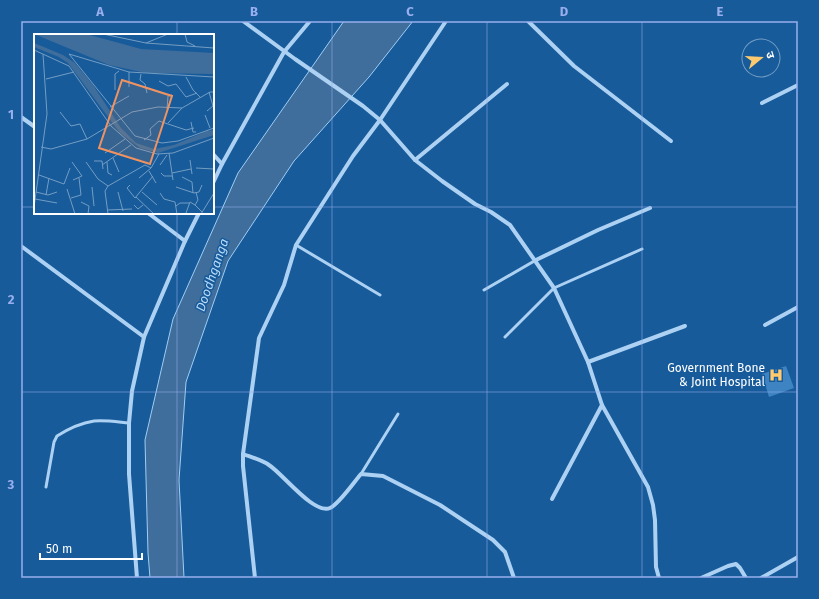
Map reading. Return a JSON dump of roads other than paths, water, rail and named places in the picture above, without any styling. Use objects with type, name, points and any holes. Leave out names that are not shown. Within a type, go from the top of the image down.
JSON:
[{"type":"street","points":[[243,21],[284,52],[363,106],[380,120],[415,160],[442,181],[475,204],[491,212],[510,225],[536,260],[554,288],[588,362],[602,405],[648,487],[653,505],[656,567],[659,578]]},
{"type":"street","points":[[214,181],[284,52],[310,21]]},
{"type":"street","points":[[255,578],[243,454],[259,338],[284,285],[296,245],[352,156],[380,120],[446,21]]},
{"type":"street","points":[[528,21],[574,66],[671,141]]},
{"type":"street","points":[[415,160],[507,84]]},
{"type":"street","points":[[762,103],[798,85]]},
{"type":"street","points":[[21,117],[34,126]]},
{"type":"street","points":[[214,155],[222,164]]},
{"type":"street","points":[[536,260],[598,230],[650,208]]},
{"type":"street","points":[[149,214],[185,241]]},
{"type":"street","points":[[137,578],[129,474],[129,424],[132,391],[144,337],[185,241],[198,214]]},
{"type":"street","points":[[21,246],[144,337]]},
{"type":"street","points":[[765,325],[798,307]]},
{"type":"street","points":[[588,362],[685,326]]},
{"type":"street","points":[[552,498],[602,405]]},
{"type":"street","points":[[243,454],[269,464],[313,505],[323,510],[332,508],[361,474],[382,476],[440,505],[493,540],[505,552],[514,578]]},
{"type":"street","points":[[761,578],[798,557]]},
{"type":"street","points":[[701,578],[734,564],[740,568],[746,578]]},
{"type":"lane","points":[[296,245],[380,296]]},
{"type":"lane","points":[[505,338],[554,288],[642,249]]},
{"type":"lane","points":[[484,290],[536,260]]},
{"type":"lane","points":[[361,474],[398,414]]},
{"type":"lane","points":[[46,487],[54,442],[57,436],[80,424],[94,421],[110,421],[129,424]]},
{"type":"water","name":"Doodhganga","points":[[344,21],[413,21],[369,77],[294,161],[228,261],[186,382],[179,480],[184,578],[150,578],[145,440],[173,319],[238,173]]},
{"type":"place","name":"Government Bone & Joint Hospital","points":[[776,375]]}]
